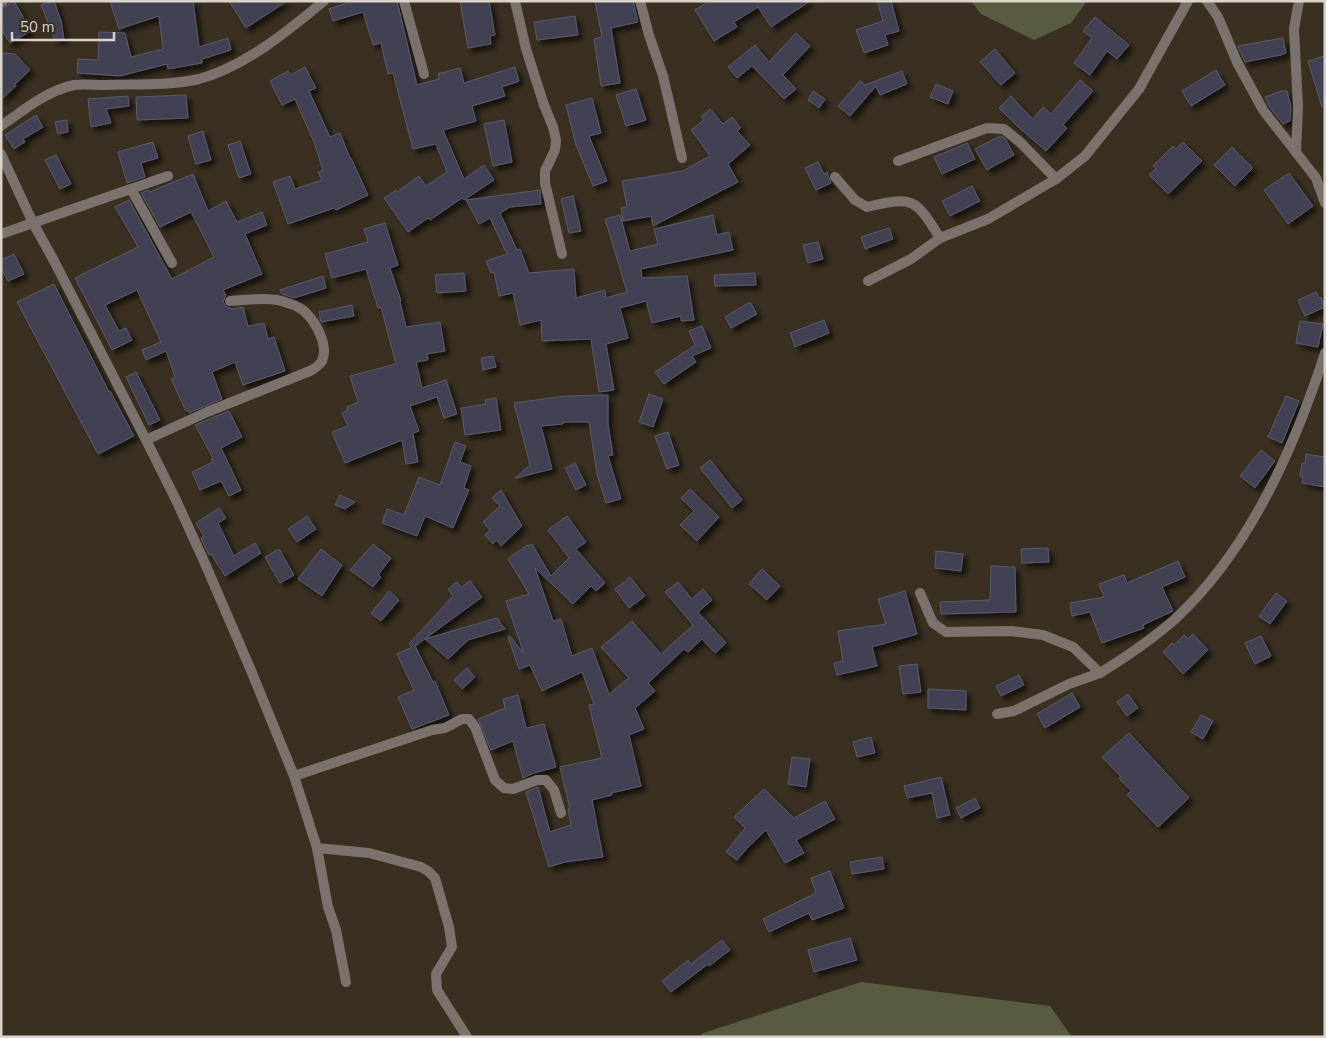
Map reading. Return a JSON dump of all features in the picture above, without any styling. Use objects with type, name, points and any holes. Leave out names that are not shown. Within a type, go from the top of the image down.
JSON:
[{"type":"street","points":[[1,126],[47,94],[75,85],[171,83],[199,78],[228,68],[256,52],[302,20],[324,1]]},
{"type":"street","points":[[404,1],[424,74]]},
{"type":"street","points":[[515,1],[526,49],[544,104],[554,127],[555,150],[545,171],[545,183],[562,254]]},
{"type":"street","points":[[640,1],[663,76],[682,158]]},
{"type":"street","points":[[868,281],[911,259],[940,238],[988,219],[1056,179],[1085,156],[1139,89],[1188,1]]},
{"type":"street","points":[[1207,1],[1218,16],[1237,62],[1263,110],[1316,178],[1325,203]]},
{"type":"street","points":[[1296,152],[1298,107],[1294,29],[1299,1]]},
{"type":"street","points":[[898,161],[987,128],[1004,129],[1020,142],[1056,179]]},
{"type":"street","points":[[1,154],[33,223],[54,259],[176,500],[250,668],[294,776],[317,848],[328,907],[336,930],[346,982]]},
{"type":"street","points":[[1,234],[168,176]]},
{"type":"street","points":[[835,177],[855,200],[867,207],[896,200],[913,203],[924,212],[940,238]]},
{"type":"street","points":[[131,189],[172,263]]},
{"type":"street","points":[[146,440],[207,412],[310,371],[322,361],[324,347],[313,320],[303,310],[288,303],[268,298],[230,302]]},
{"type":"street","points":[[998,714],[1014,711],[1069,684],[1100,673],[1133,652],[1174,620],[1217,574],[1234,550],[1279,472],[1316,382],[1325,353]]},
{"type":"street","points":[[920,593],[933,623],[946,632],[1011,631],[1043,635],[1073,647],[1100,673]]},
{"type":"street","points":[[294,776],[432,730],[445,728],[462,719],[469,719],[475,727],[495,780],[504,788],[513,789],[537,780],[546,780],[554,790],[561,812]]},
{"type":"street","points":[[317,848],[369,853],[420,867],[428,871],[435,878],[449,927],[452,947],[436,974],[437,990],[467,1037]]},
{"type":"green space","points":[[971,1],[1087,1],[1071,23],[1034,40],[981,14]]},
{"type":"green space","points":[[861,982],[1050,1006],[1072,1037],[700,1037],[703,1033]]},
{"type":"building","points":[[14,1],[31,31],[10,43],[1,29],[1,9]]},
{"type":"building","points":[[54,1],[61,21],[64,39],[55,40],[41,5]]},
{"type":"building","points":[[110,1],[193,1],[199,47],[228,38],[231,50],[202,59],[202,63],[168,69],[167,64],[120,76],[77,73],[78,59],[98,60],[99,32],[125,33],[131,57],[163,49],[159,16],[119,29]]},
{"type":"building","points":[[229,1],[287,1],[246,28]]},
{"type":"building","points":[[353,1],[397,1],[417,85],[439,79],[438,74],[460,68],[464,83],[515,67],[519,81],[502,87],[505,96],[472,106],[476,121],[443,130],[464,179],[484,165],[494,180],[464,200],[462,198],[430,220],[428,218],[408,232],[384,198],[396,190],[397,192],[419,176],[426,186],[447,172],[436,144],[413,149],[393,73],[388,74],[381,43],[373,45],[363,12],[333,21],[329,9]]},
{"type":"building","points":[[460,1],[489,1],[495,35],[490,36],[491,44],[468,48]]},
{"type":"building","points":[[595,1],[633,1],[638,22],[611,28],[620,83],[601,86],[594,39],[602,37]]},
{"type":"building","points":[[709,1],[810,1],[771,27],[758,7],[734,22],[737,27],[714,41],[695,10]]},
{"type":"building","points":[[877,1],[891,1],[899,31],[885,35],[888,45],[864,53],[856,30],[883,21]]},
{"type":"building","points":[[575,16],[578,35],[537,40],[534,22]]},
{"type":"building","points":[[1095,17],[1129,45],[1117,59],[1107,51],[1090,75],[1074,63],[1092,38],[1083,31]]},
{"type":"building","points":[[796,33],[810,46],[783,75],[796,89],[784,99],[752,66],[737,78],[728,67],[755,45],[769,62]]},
{"type":"building","points":[[1283,38],[1286,53],[1245,62],[1238,46]]},
{"type":"building","points":[[995,49],[1015,73],[1001,85],[980,62]]},
{"type":"building","points":[[1,53],[15,54],[30,70],[1,100]]},
{"type":"building","points":[[1325,56],[1325,107],[1322,107],[1308,61]]},
{"type":"building","points":[[305,67],[316,88],[309,91],[330,137],[340,133],[368,195],[336,210],[334,208],[288,224],[273,182],[290,176],[295,189],[322,180],[318,172],[323,170],[314,142],[295,99],[282,105],[270,81],[288,71],[291,75]]},
{"type":"building","points":[[1216,70],[1225,85],[1191,106],[1182,91]]},
{"type":"building","points":[[902,71],[907,84],[880,95],[876,86],[850,116],[838,106],[860,81],[865,85]]},
{"type":"building","points":[[1080,80],[1093,91],[1063,125],[1067,128],[1046,151],[999,108],[1011,96],[1033,119],[1043,107],[1051,114]]},
{"type":"building","points":[[936,84],[953,91],[948,104],[930,97]]},
{"type":"building","points":[[636,89],[646,120],[626,126],[616,95]]},
{"type":"building","points":[[813,91],[825,99],[819,108],[808,100]]},
{"type":"building","points":[[1287,91],[1291,107],[1290,121],[1283,124],[1269,106],[1265,97]]},
{"type":"building","points":[[186,95],[188,118],[137,120],[136,97]]},
{"type":"building","points":[[128,96],[129,106],[106,109],[111,123],[91,127],[88,99]]},
{"type":"building","points":[[592,98],[601,133],[589,136],[607,181],[593,186],[576,145],[566,105]]},
{"type":"building","points":[[710,109],[723,124],[732,117],[741,128],[737,131],[750,145],[728,164],[738,182],[653,226],[651,216],[623,221],[621,208],[627,207],[622,181],[683,171],[710,156],[691,130],[704,120],[701,117]]},
{"type":"building","points":[[36,115],[43,127],[23,139],[25,142],[14,149],[5,135]]},
{"type":"building","points":[[67,120],[68,132],[58,134],[55,122]]},
{"type":"building","points":[[504,120],[512,162],[493,166],[484,124]]},
{"type":"building","points":[[203,131],[211,160],[196,164],[188,136]]},
{"type":"building","points":[[1000,136],[1005,138],[1014,155],[987,170],[975,149]]},
{"type":"building","points":[[240,141],[251,174],[239,178],[228,145]]},
{"type":"building","points":[[153,142],[158,158],[141,163],[145,177],[127,183],[118,152]]},
{"type":"building","points":[[1183,142],[1202,161],[1168,194],[1149,175],[1156,169],[1153,166],[1173,146],[1176,149]]},
{"type":"building","points":[[967,143],[975,159],[942,174],[934,157]]},
{"type":"building","points":[[1232,147],[1253,168],[1235,186],[1214,165]]},
{"type":"building","points":[[56,155],[71,184],[60,189],[45,160]]},
{"type":"building","points":[[818,162],[824,174],[827,172],[831,183],[816,190],[805,168]]},
{"type":"building","points":[[1289,173],[1313,206],[1288,224],[1264,190]]},
{"type":"building","points":[[193,174],[208,211],[226,201],[237,222],[262,212],[267,225],[245,234],[262,274],[223,290],[226,295],[223,302],[227,307],[233,309],[243,307],[248,326],[264,323],[268,339],[274,337],[285,371],[243,385],[235,362],[212,372],[222,399],[189,413],[188,410],[186,411],[171,379],[175,377],[166,351],[146,360],[142,350],[161,342],[137,290],[105,305],[119,331],[126,328],[132,340],[112,350],[75,278],[138,247],[115,207],[129,200],[172,279],[214,257],[191,212],[160,227],[141,193],[149,190],[150,192]]},
{"type":"building","points":[[972,186],[980,201],[950,216],[942,201]]},
{"type":"building","points":[[540,190],[541,204],[510,207],[500,213],[517,250],[520,249],[529,273],[574,269],[576,298],[605,290],[606,298],[627,292],[605,219],[620,215],[630,251],[658,244],[654,229],[713,215],[717,235],[729,232],[733,250],[641,269],[642,278],[687,276],[694,320],[681,321],[681,316],[652,323],[646,301],[620,308],[628,338],[606,344],[614,390],[599,392],[591,339],[542,341],[541,320],[520,325],[513,293],[499,296],[494,272],[491,273],[486,261],[507,254],[490,218],[479,224],[466,200]]},
{"type":"building","points":[[573,196],[581,231],[569,233],[561,199]]},
{"type":"building","points":[[385,223],[398,265],[390,268],[401,301],[406,327],[440,322],[445,351],[427,354],[428,360],[416,362],[422,388],[446,380],[457,414],[444,418],[437,397],[410,406],[419,431],[413,433],[418,462],[406,464],[402,440],[345,463],[332,432],[348,426],[342,413],[348,410],[347,407],[358,402],[350,376],[396,364],[381,307],[378,308],[366,269],[332,278],[325,254],[368,242],[364,229]]},
{"type":"building","points":[[889,228],[893,239],[865,249],[861,237]]},
{"type":"building","points":[[818,242],[823,259],[808,263],[803,245]]},
{"type":"building","points":[[14,254],[24,274],[8,281],[1,268],[1,260]]},
{"type":"building","points":[[464,273],[466,291],[437,293],[435,275]]},
{"type":"building","points":[[755,273],[756,285],[715,286],[714,275]]},
{"type":"building","points":[[323,276],[326,288],[294,298],[282,294],[280,290]]},
{"type":"building","points":[[54,284],[109,392],[134,436],[98,454],[17,302]]},
{"type":"building","points":[[1316,292],[1319,298],[1321,297],[1325,307],[1305,316],[1298,300]]},
{"type":"building","points":[[750,302],[757,314],[731,328],[725,317]]},
{"type":"building","points":[[352,305],[354,316],[321,322],[319,312]]},
{"type":"building","points":[[824,320],[829,333],[795,347],[790,333]]},
{"type":"building","points":[[1300,321],[1323,324],[1318,347],[1296,343]]},
{"type":"building","points":[[702,326],[711,348],[692,356],[696,362],[664,384],[655,372],[695,345],[689,331]]},
{"type":"building","points":[[493,356],[496,367],[483,370],[481,358]]},
{"type":"building","points":[[136,372],[160,420],[149,425],[126,377]]},
{"type":"building","points":[[649,394],[663,399],[653,427],[639,422]]},
{"type":"building","points":[[608,395],[608,424],[613,455],[608,456],[621,499],[606,503],[597,474],[589,422],[563,422],[563,424],[541,426],[552,469],[515,478],[530,465],[514,403],[565,396]]},
{"type":"building","points":[[1286,396],[1299,401],[1282,443],[1268,437]]},
{"type":"building","points":[[496,398],[501,430],[465,435],[461,408],[486,404],[485,400]]},
{"type":"building","points":[[229,411],[242,437],[221,448],[241,490],[229,496],[221,481],[200,490],[192,472],[213,462],[211,459],[213,458],[195,425]]},
{"type":"building","points":[[668,432],[679,465],[667,469],[655,436]]},
{"type":"building","points":[[455,442],[466,446],[460,462],[471,466],[464,488],[469,490],[453,528],[425,516],[417,536],[382,523],[387,509],[404,515],[419,477],[440,485]]},
{"type":"building","points":[[1261,450],[1275,461],[1255,488],[1240,476]]},
{"type":"building","points":[[1306,454],[1325,457],[1325,487],[1302,483],[1303,477],[1300,476],[1302,463],[1305,464]]},
{"type":"building","points":[[710,460],[742,500],[732,508],[700,468]]},
{"type":"building","points":[[575,463],[586,485],[576,490],[565,468]]},
{"type":"building","points":[[690,489],[719,517],[697,541],[680,525],[694,511],[681,498]]},
{"type":"building","points":[[501,490],[522,526],[501,546],[497,540],[493,544],[485,535],[490,530],[483,522],[500,506],[492,498]]},
{"type":"building","points":[[340,495],[355,502],[345,509],[335,505]]},
{"type":"building","points":[[219,508],[226,518],[218,523],[234,556],[255,543],[261,553],[225,576],[211,554],[209,555],[201,538],[204,536],[196,523]]},
{"type":"building","points":[[307,516],[316,529],[297,542],[288,529]]},
{"type":"building","points":[[567,516],[586,542],[576,549],[605,583],[596,591],[591,586],[573,604],[535,568],[553,621],[561,619],[572,656],[592,648],[609,694],[629,678],[601,647],[632,621],[661,654],[693,625],[665,592],[678,582],[692,599],[703,589],[712,600],[698,612],[726,643],[715,653],[702,639],[688,652],[684,649],[648,683],[655,691],[635,708],[644,729],[629,735],[641,786],[611,793],[612,795],[592,800],[603,857],[565,862],[549,867],[526,792],[538,787],[550,832],[571,825],[568,809],[570,809],[560,767],[602,758],[589,705],[594,704],[582,672],[542,691],[530,665],[519,669],[508,637],[510,636],[524,654],[506,601],[529,594],[508,559],[527,545],[532,544],[551,576],[569,558],[548,530]]},
{"type":"building","points":[[373,544],[391,558],[378,575],[381,577],[373,587],[350,570]]},
{"type":"building","points":[[1048,548],[1049,562],[1022,563],[1021,549]]},
{"type":"building","points":[[279,549],[294,575],[280,583],[265,557]]},
{"type":"building","points":[[321,549],[342,565],[322,596],[298,579]]},
{"type":"building","points":[[936,551],[963,554],[961,571],[935,568]]},
{"type":"building","points":[[1178,561],[1185,577],[1162,587],[1173,611],[1143,625],[1144,628],[1102,643],[1090,612],[1072,616],[1070,603],[1104,597],[1099,584],[1124,575],[1127,583]]},
{"type":"building","points":[[991,566],[1015,567],[1016,612],[941,614],[940,602],[990,600]]},
{"type":"building","points":[[762,569],[780,586],[767,600],[749,584]]},
{"type":"building","points":[[630,577],[645,596],[629,608],[615,589]]},
{"type":"building","points":[[470,581],[482,597],[415,646],[433,682],[435,681],[449,715],[412,729],[398,697],[414,690],[397,654],[412,647],[409,644],[453,596],[448,589],[457,582],[461,587]]},
{"type":"building","points":[[389,591],[399,600],[381,621],[371,613]]},
{"type":"building","points":[[905,591],[917,634],[872,647],[877,666],[837,675],[834,663],[843,661],[838,631],[886,624],[878,599]]},
{"type":"building","points":[[1276,593],[1287,601],[1270,624],[1259,616]]},
{"type":"building","points":[[497,618],[505,629],[468,640],[448,659],[425,639]]},
{"type":"building","points":[[1193,634],[1208,650],[1183,674],[1163,652],[1184,635],[1188,639]]},
{"type":"building","points":[[1261,636],[1271,656],[1255,664],[1245,643]]},
{"type":"building","points":[[917,664],[921,692],[903,694],[899,666]]},
{"type":"building","points":[[467,668],[475,677],[462,689],[454,680]]},
{"type":"building","points":[[1019,675],[1024,685],[1001,696],[996,686]]},
{"type":"building","points":[[928,689],[966,691],[966,710],[928,708]]},
{"type":"building","points":[[1072,693],[1080,707],[1045,728],[1037,714]]},
{"type":"building","points":[[1128,694],[1138,708],[1127,716],[1117,702]]},
{"type":"building","points":[[518,695],[526,728],[544,724],[556,767],[523,778],[513,741],[491,750],[478,719],[505,708],[503,699]]},
{"type":"building","points":[[1201,715],[1213,721],[1203,739],[1191,732]]},
{"type":"building","points":[[1129,733],[1189,798],[1158,827],[1127,795],[1131,791],[1102,757]]},
{"type":"building","points":[[871,737],[875,753],[857,757],[853,742]]},
{"type":"building","points":[[792,757],[810,759],[806,787],[788,784]]},
{"type":"building","points":[[941,777],[950,815],[937,818],[932,793],[907,798],[904,786]]},
{"type":"building","points":[[764,789],[794,818],[825,801],[835,819],[796,840],[804,853],[785,863],[766,830],[737,860],[726,852],[745,828],[734,817]]},
{"type":"building","points":[[975,798],[980,808],[961,818],[956,808]]},
{"type":"building","points":[[882,857],[884,869],[852,874],[850,862]]},
{"type":"building","points":[[830,871],[844,908],[812,920],[809,913],[769,932],[763,919],[816,893],[811,878]]},
{"type":"building","points":[[850,938],[857,960],[814,972],[808,950]]},
{"type":"building","points":[[722,940],[730,950],[671,992],[662,981],[688,960],[691,964]]}]
